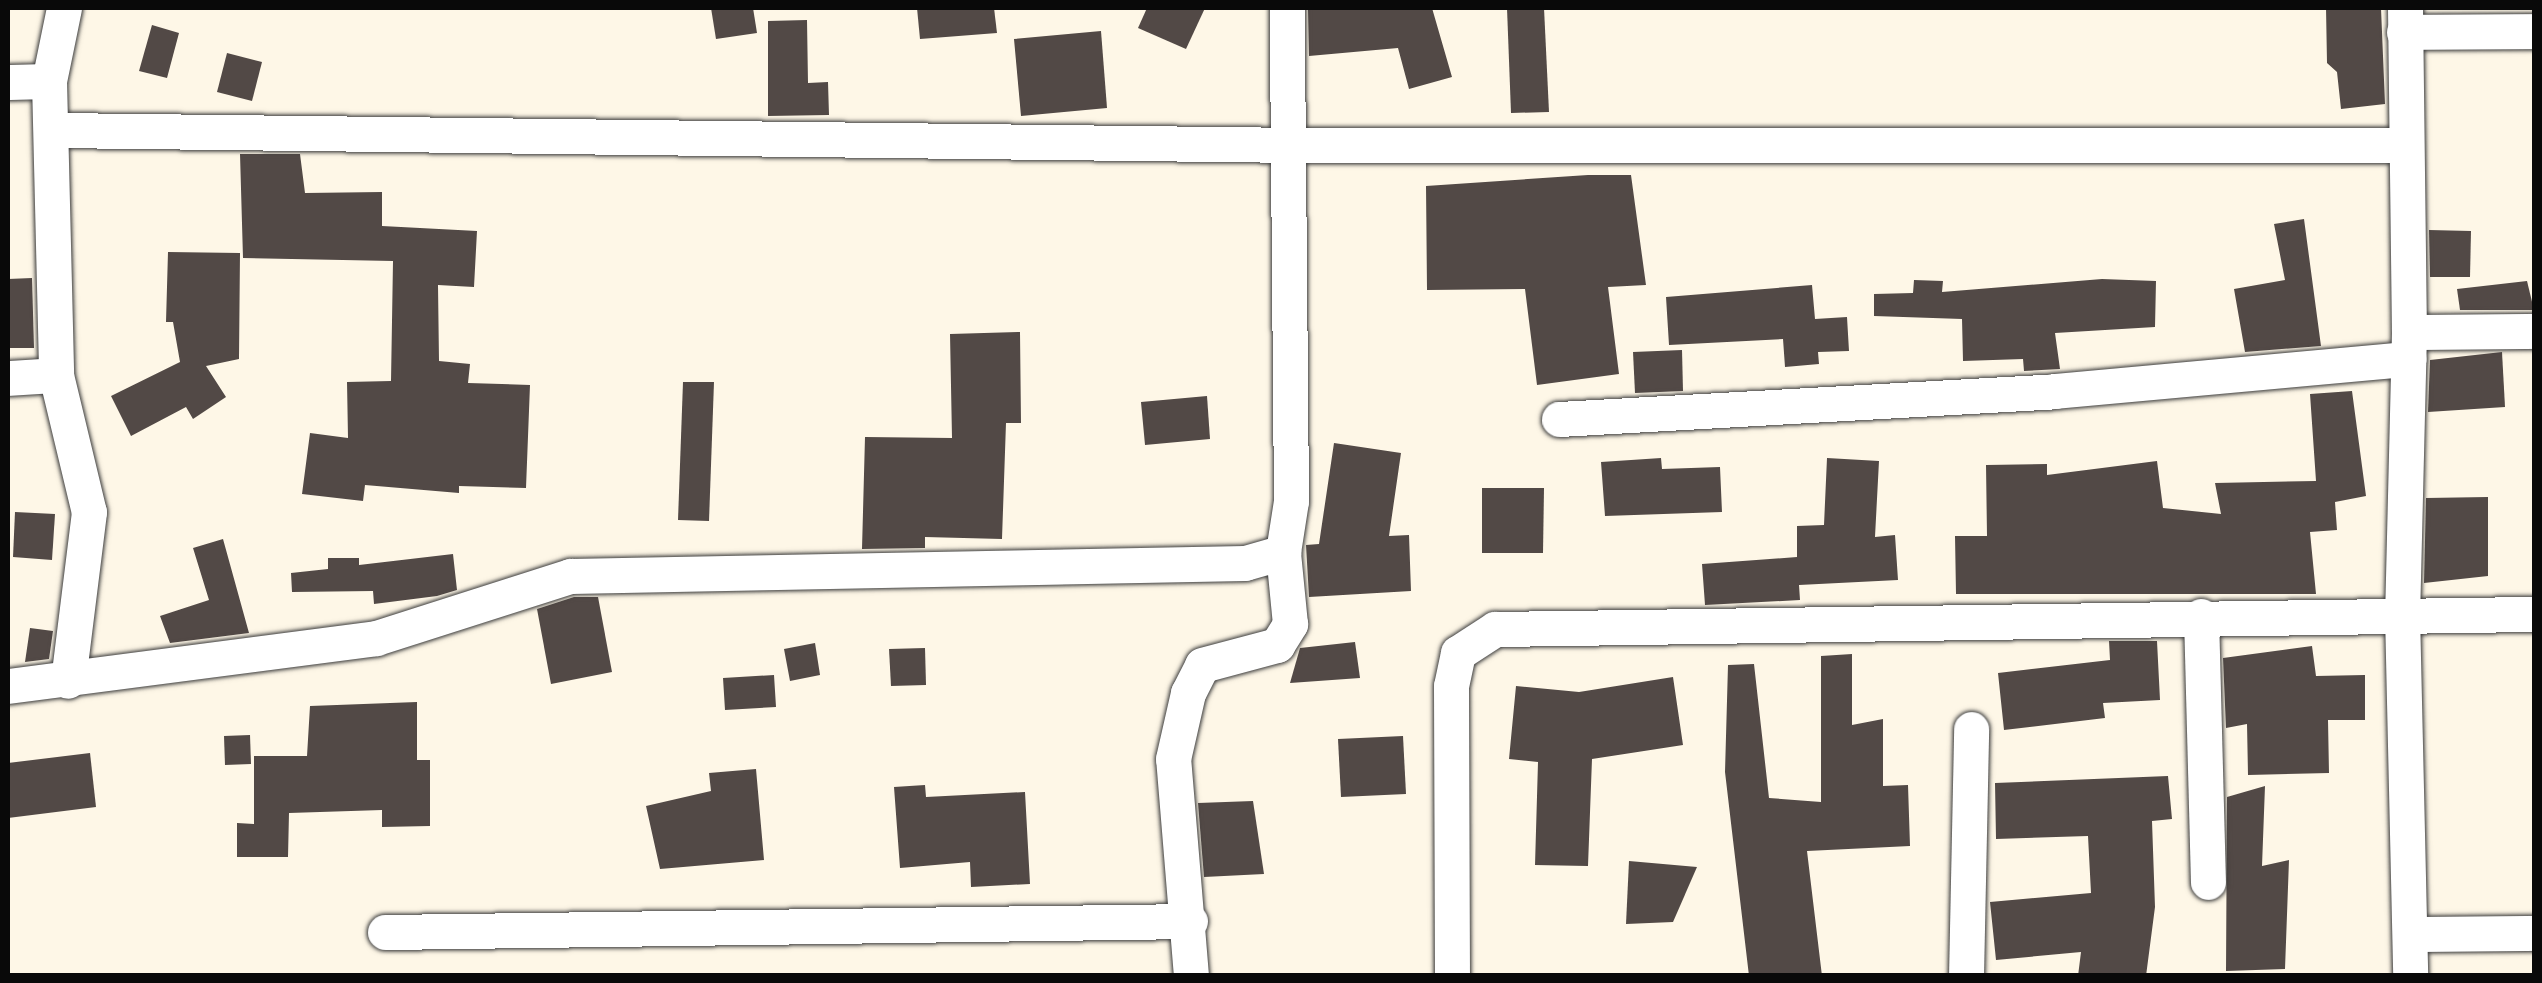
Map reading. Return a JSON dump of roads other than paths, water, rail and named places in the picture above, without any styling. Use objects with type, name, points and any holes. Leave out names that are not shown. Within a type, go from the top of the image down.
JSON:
[{"type":"street","points":[[64,8],[49,82],[55,130],[56,375],[89,512],[68,681]]},
{"type":"street","points":[[1190,976],[1190,921],[1173,759],[1188,693],[1202,664],[1277,645],[1290,624],[1283,552],[1291,502],[1292,145],[1287,8]]},
{"type":"street","points":[[2410,976],[2402,613],[2409,345],[2404,20],[2534,31]]},
{"type":"street","points":[[8,82],[49,82]]},
{"type":"street","points":[[55,130],[1292,145],[2406,146]]},
{"type":"street","points":[[1559,419],[2054,391],[2534,331]]},
{"type":"street","points":[[8,378],[56,375]]},
{"type":"street","points":[[8,686],[376,638],[570,576],[1245,563],[1283,552]]},
{"type":"street","points":[[1452,976],[1451,686],[1458,653],[1495,629],[2534,614]]},
{"type":"street","points":[[2201,616],[2208,882]]},
{"type":"street","points":[[1966,976],[1971,728]]},
{"type":"street","points":[[385,932],[1190,921]]},
{"type":"street","points":[[2410,934],[2534,933]]}]
